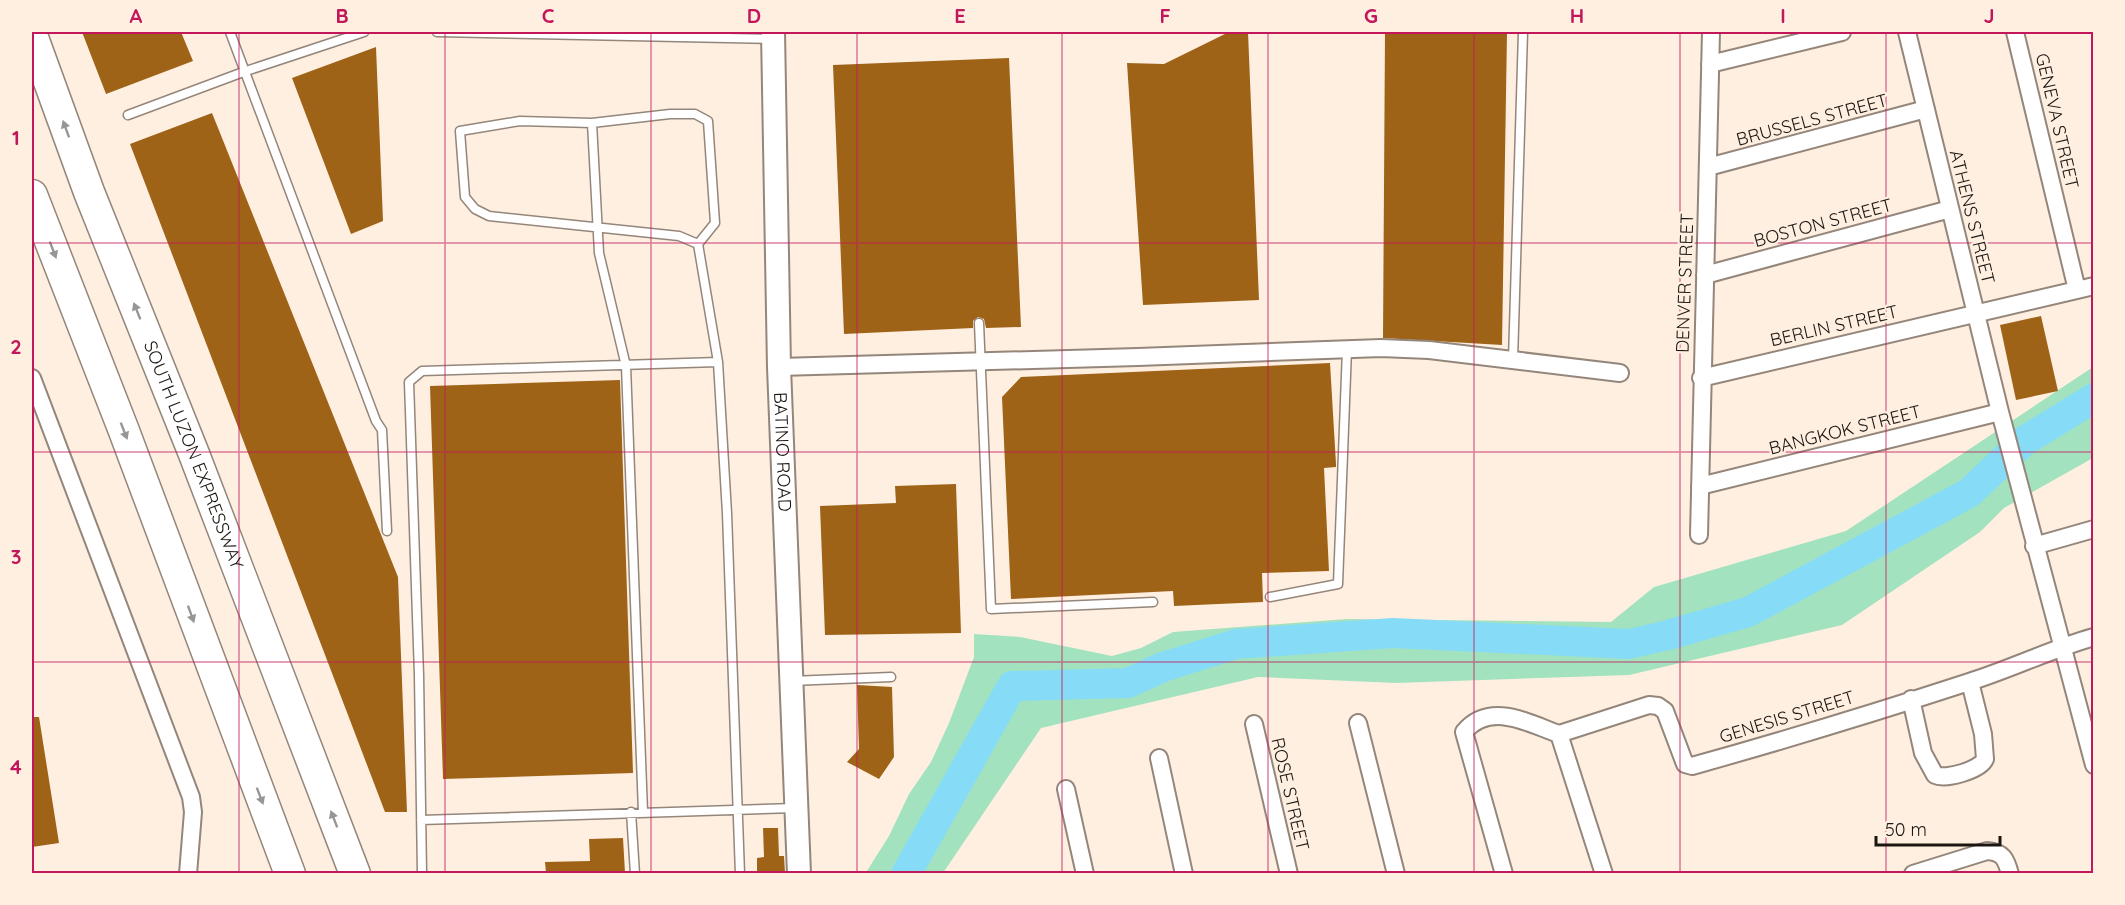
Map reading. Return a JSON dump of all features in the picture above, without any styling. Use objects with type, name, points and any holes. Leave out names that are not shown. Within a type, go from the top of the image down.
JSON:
[{"type":"highway","name":"SOUTH LUZON EXPRESSWAY","points":[[32,35],[89,192],[194,454],[355,873]]},
{"type":"highway","points":[[32,195],[124,430],[290,873]]},
{"type":"main road","name":"BATINO ROAD","points":[[774,35],[779,367],[799,873]]},
{"type":"street","name":"DENVER STREET","points":[[1699,535],[1711,32]]},
{"type":"street","points":[[1710,64],[1842,32]]},
{"type":"street","name":"ATHENS STREET","points":[[1907,32],[2001,417],[2060,646],[2094,765]]},
{"type":"street","name":"GENEVA STREET","points":[[2015,32],[2085,288]]},
{"type":"street","name":"BRUSSELS STREET","points":[[1708,167],[1926,109]]},
{"type":"street","name":"BOSTON STREET","points":[[1705,275],[1950,209]]},
{"type":"street","name":"BERLIN STREET","points":[[1701,378],[2085,288]]},
{"type":"street","points":[[779,367],[1347,349],[1429,350],[1620,373]]},
{"type":"street","points":[[32,378],[191,797],[194,812],[189,873]]},
{"type":"street","name":"BANGKOK STREET","points":[[1700,486],[2001,417]]},
{"type":"street","points":[[2034,546],[2094,530]]},
{"type":"street","name":"GENESIS STREET","points":[[1558,734],[1649,705],[1658,705],[1665,711],[1685,764],[1692,766],[1783,741],[1970,682],[2060,646],[2094,637]]},
{"type":"street","points":[[1911,699],[1923,753],[1932,771],[1941,777],[1983,764],[1985,753],[1983,734],[1970,682]]},
{"type":"street","points":[[1504,873],[1464,732],[1473,722],[1508,715],[1558,734],[1604,873]]},
{"type":"street","points":[[1358,723],[1396,873]]},
{"type":"street","name":"ROSE STREET","points":[[1254,724],[1289,873]]},
{"type":"street","points":[[1160,758],[1184,873]]},
{"type":"street","points":[[1066,789],[1085,873]]},
{"type":"street","points":[[1913,873],[1987,851],[1997,852],[2006,859],[2010,873]]},
{"type":"lane","points":[[230,32],[376,421],[382,430],[387,531]]},
{"type":"lane","points":[[128,115],[246,71],[364,32]]},
{"type":"lane","points":[[437,32],[774,35]]},
{"type":"lane","points":[[1513,360],[1523,32]]},
{"type":"lane","points":[[698,244],[679,236],[596,225],[489,216],[475,209],[465,197],[460,130],[520,121],[592,123],[670,114],[695,114],[708,121],[715,223],[698,244],[718,362],[727,513],[740,873]]},
{"type":"lane","points":[[592,123],[599,253],[626,366],[643,812]]},
{"type":"lane","points":[[979,323],[991,609],[1153,602]]},
{"type":"lane","points":[[1270,597],[1338,584],[1347,349]]},
{"type":"lane","points":[[422,873],[409,382],[422,371],[718,362]]},
{"type":"lane","points":[[791,681],[891,677]]},
{"type":"lane","points":[[421,820],[796,808]]},
{"type":"lane","points":[[632,812],[635,873]]},
{"type":"green space","points":[[2093,367],[2093,458],[2004,508],[1980,532],[1842,625],[1629,675],[1396,683],[1258,677],[1041,728],[943,873],[865,874],[889,836],[909,794],[931,762],[949,723],[974,657],[974,634],[1020,637],[1112,656],[1141,648],[1173,632],[1347,619],[1611,622],[1654,587],[1846,531]]},
{"type":"building","points":[[82,32],[181,32],[193,61],[106,94]]},
{"type":"building","points":[[1229,32],[1248,32],[1259,300],[1143,305],[1127,63],[1164,64]]},
{"type":"building","points":[[1385,32],[1507,32],[1502,345],[1383,338]]},
{"type":"building","points":[[376,47],[383,221],[351,234],[292,78]]},
{"type":"building","points":[[1009,58],[1021,327],[986,328],[984,319],[978,317],[973,321],[973,328],[844,334],[833,65]]},
{"type":"building","points":[[212,113],[398,577],[407,812],[385,812],[130,144]]},
{"type":"building","points":[[2041,316],[2058,391],[2016,400],[2000,325]]},
{"type":"building","points":[[1330,363],[1336,467],[1324,468],[1329,571],[1262,573],[1263,602],[1174,606],[1173,591],[1011,599],[1002,397],[1021,377]]},
{"type":"building","points":[[620,380],[633,773],[443,779],[430,386]]},
{"type":"building","points":[[956,484],[961,633],[825,635],[820,506],[896,503],[895,486]]},
{"type":"building","points":[[857,685],[892,687],[894,757],[879,779],[847,762],[859,749]]},
{"type":"building","points":[[32,717],[39,717],[59,843],[32,847]]},
{"type":"building","points":[[763,828],[778,828],[779,856],[784,856],[785,873],[757,873],[757,858],[764,857]]},
{"type":"building","points":[[623,838],[625,873],[546,873],[545,862],[590,861],[589,839]]},
{"type":"waterway","points":[[906,874],[1012,686],[1128,683],[1163,667],[1236,644],[1393,633],[1629,644],[1668,635],[1748,612],[1969,493],[2024,441],[2094,398]]}]
